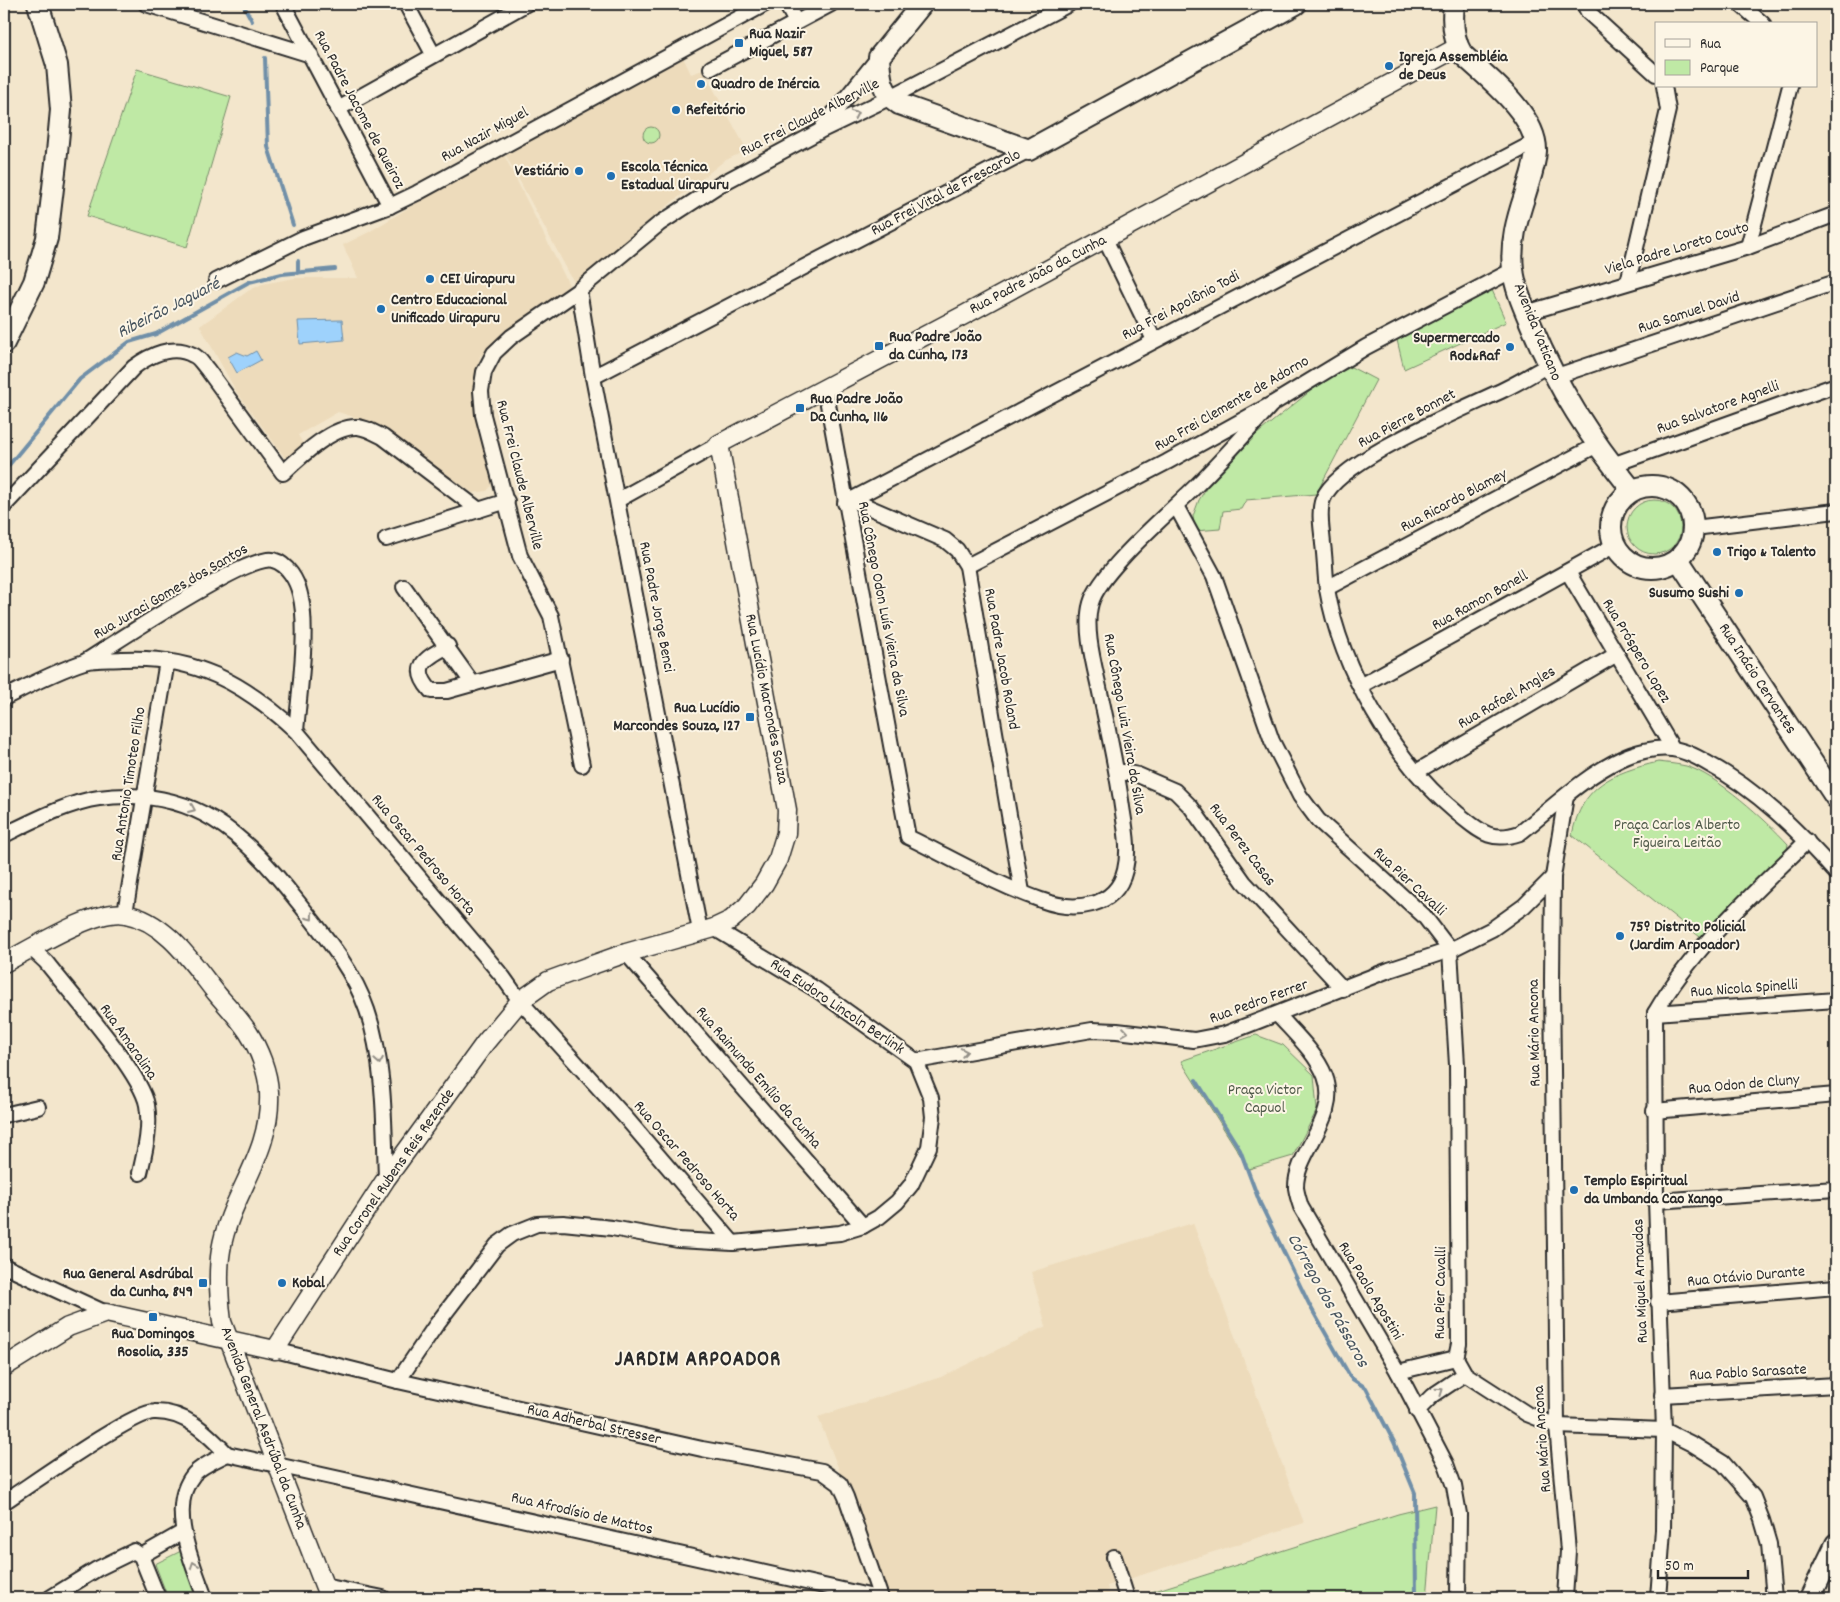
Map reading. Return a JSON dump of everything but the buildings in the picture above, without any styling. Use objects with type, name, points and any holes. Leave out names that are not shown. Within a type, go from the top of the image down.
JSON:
[{"type":"main road","points":[[4,343],[37,274],[47,238],[56,163],[61,110],[57,65],[38,4]]},
{"type":"main road","points":[[922,4],[879,57],[880,78],[883,89],[890,98],[899,104],[1029,150]]},
{"type":"main road","name":"Rua Frei Vital de Frescarolo","points":[[1029,150],[1296,4]]},
{"type":"main road","points":[[1454,4],[1454,36],[1458,46]]},
{"type":"main road","name":"Avenida Vaticano","points":[[1458,46],[1462,54],[1506,94],[1525,120],[1535,142],[1534,167],[1517,218],[1512,250],[1513,270],[1526,312],[1551,371],[1578,418],[1632,490]]},
{"type":"main road","points":[[1646,485],[1661,486],[1674,491],[1689,507],[1694,528],[1692,540],[1678,559],[1665,566],[1650,568],[1643,567],[1623,557],[1614,545],[1611,532],[1613,514],[1622,497],[1632,490],[1646,485]]},
{"type":"main road","name":"Rua Inácio Cervantes","points":[[1678,559],[1836,798]]},
{"type":"main road","points":[[1810,1598],[1831,1567],[1836,1544]]},
{"type":"street","points":[[146,4],[310,55]]},
{"type":"street","name":"Rua Padre Jacome de Queiroz","points":[[283,4],[390,206]]},
{"type":"street","points":[[406,4],[433,54]]},
{"type":"street","points":[[338,109],[433,54],[526,4]]},
{"type":"street","name":"Rua Nazir Miguel","points":[[216,282],[303,238],[390,206],[765,4]]},
{"type":"street","points":[[786,4],[796,22]]},
{"type":"street","points":[[711,68],[831,4]]},
{"type":"street","name":"Rua Frei Claude Alberville","points":[[582,765],[551,616],[520,556],[483,415],[481,390],[484,372],[494,353],[512,337],[579,290],[659,224],[688,204],[820,131],[890,98],[1070,4]]},
{"type":"street","points":[[1584,4],[1588,12],[1655,73]]},
{"type":"street","points":[[1740,4],[1761,22]]},
{"type":"street","name":"Rua Padre João da Cunha","points":[[618,500],[719,444],[1105,239],[1458,46]]},
{"type":"street","points":[[820,131],[879,57]]},
{"type":"street","points":[[1628,282],[1668,110],[1664,88]]},
{"type":"street","points":[[1748,246],[1789,88]]},
{"type":"street","name":"Rua Frei Apolônio Todi","points":[[848,502],[1535,142]]},
{"type":"street","name":"Rua Frei Vital de Frescarolo","points":[[593,377],[1029,150]]},
{"type":"street","name":"Viela Padre Loreto Couto","points":[[1526,312],[1748,246],[1836,214]]},
{"type":"street","points":[[1105,239],[1154,340]]},
{"type":"street","name":"Rua Frei Clemente de Adorno","points":[[966,566],[1167,462],[1272,404],[1366,347],[1513,270]]},
{"type":"street","name":"Rua Samuel David","points":[[1551,371],[1836,282]]},
{"type":"street","name":"Rua Padre Jorge Benci","points":[[579,290],[593,377],[707,930]]},
{"type":"street","points":[[4,506],[134,367],[149,356],[164,352],[184,352],[195,355],[283,474],[314,447],[335,432],[346,428],[368,430],[383,437],[479,510]]},
{"type":"street","name":"Rua Pierre Bonnet","points":[[1551,371],[1507,388],[1394,442],[1354,467],[1332,486],[1323,499],[1321,512],[1327,588],[1344,645],[1360,686],[1386,732],[1435,795],[1475,828],[1492,837],[1507,838],[1520,834],[1566,796]]},
{"type":"street","name":"Rua Salvatore Agnelli","points":[[1612,465],[1836,385]]},
{"type":"street","name":"Rua Cônego Odon Luís Vieira da Silva","points":[[825,388],[848,502],[908,837]]},
{"type":"street","name":"Rua Cônego Luiz Vieira da Silva","points":[[908,837],[1042,901],[1065,906],[1085,906],[1102,901],[1119,887],[1126,869],[1127,841],[1117,771],[1092,655],[1088,620],[1091,603],[1100,584],[1125,556],[1225,457],[1272,404]]},
{"type":"street","name":"Rua Lucídio Marcondes Souza","points":[[707,930],[732,920],[747,906],[764,884],[778,859],[786,833],[787,810],[719,444]]},
{"type":"street","name":"Rua Ricardo Blamey","points":[[1327,588],[1597,444]]},
{"type":"street","points":[[386,539],[507,501]]},
{"type":"street","name":"Rua Padre Jacob Roland","points":[[848,502],[945,540],[957,550],[966,566],[1022,892]]},
{"type":"street","name":"Rua Pier Cavalli","points":[[1176,506],[1214,576],[1272,741],[1300,796],[1324,827],[1424,916],[1450,950],[1457,1094],[1460,1259],[1459,1344],[1456,1358]]},
{"type":"street","points":[[1694,528],[1836,511]]},
{"type":"street","name":"Rua Ramon Bonell","points":[[1360,686],[1614,545]]},
{"type":"street","name":"Rua Juraci Gomes dos Santos","points":[[86,661],[146,623],[236,571],[253,563],[274,560],[286,568],[296,581],[301,596],[303,621],[296,731]]},
{"type":"street","name":"Rua Próspero Lopez","points":[[1568,572],[1673,748]]},
{"type":"street","points":[[404,587],[448,646],[473,684]]},
{"type":"street","points":[[448,646],[424,658],[421,663],[421,671],[426,685],[432,691],[439,692],[473,684],[560,660]]},
{"type":"street","name":"Rua Rafael Angles","points":[[1416,772],[1617,654]]},
{"type":"street","name":"Rua Oscar Pedroso Horta","points":[[4,698],[58,671],[86,661],[134,658],[190,665],[231,681],[258,698],[296,731],[503,977],[520,1001],[626,1118],[733,1243]]},
{"type":"street","name":"Rua Antonio Timoteo Filho","points":[[125,914],[167,661]]},
{"type":"street","points":[[1566,796],[1594,773],[1622,758],[1647,751],[1673,748],[1694,756],[1732,776],[1769,806],[1807,841],[1836,873]]},
{"type":"street","name":"Rua Perez Casas","points":[[1117,771],[1138,775],[1175,791],[1191,807],[1244,882],[1343,988]]},
{"type":"street","points":[[4,836],[57,811],[97,798],[145,795],[185,806],[218,820],[242,839],[284,884],[339,954],[366,1009],[379,1061],[386,1179]]},
{"type":"street","name":"Rua Mário Ancona","points":[[1565,1598],[1568,1522],[1558,1426],[1552,980],[1553,877],[1566,796]]},
{"type":"street","name":"Rua Miguel Arnaudas","points":[[1658,1598],[1663,1530],[1664,1430],[1658,1302],[1654,1111],[1655,1013],[1669,989],[1694,958],[1807,841]]},
{"type":"street","name":"Rua Pedro Ferrer","points":[[916,1060],[1092,1030],[1194,1040],[1209,1039],[1278,1015],[1389,970],[1450,950],[1492,929],[1524,906],[1553,877]]},
{"type":"street","name":"Avenida General Asdrúbal da Cunha","points":[[4,963],[80,925],[107,914],[125,914],[153,925],[178,946],[249,1032],[265,1067],[269,1092],[266,1126],[260,1154],[232,1216],[221,1249],[219,1290],[222,1322],[327,1592]]},
{"type":"street","points":[[520,1001],[548,981],[626,953],[707,930]]},
{"type":"street","name":"Rua Eudoro Lincoln Berlink","points":[[398,1381],[476,1270],[497,1245],[512,1234],[537,1224],[563,1223],[612,1228],[678,1240],[733,1243],[840,1233],[863,1226],[898,1202],[911,1185],[929,1147],[933,1117],[931,1098],[925,1078],[916,1060],[817,990],[707,930]]},
{"type":"street","name":"Rua Amaralina","points":[[32,949],[46,962],[141,1088],[147,1104],[148,1118],[140,1173]]},
{"type":"street","name":"Rua Raimundo Emílio da Cunha","points":[[626,953],[863,1226]]},
{"type":"street","name":"Rua Nicola Spinelli","points":[[1655,1013],[1836,1000]]},
{"type":"street","name":"Rua Coronel Rubens Reis Rezende","points":[[275,1350],[386,1179],[485,1043],[520,1001]]},
{"type":"street","name":"Rua Paolo Agostini","points":[[1278,1015],[1316,1060],[1325,1076],[1329,1094],[1320,1126],[1300,1170],[1296,1188],[1301,1207],[1398,1372],[1446,1464],[1454,1486],[1460,1514],[1458,1598]]},
{"type":"street","name":"Rua Odon de Cluny","points":[[1654,1111],[1836,1095]]},
{"type":"street","points":[[4,1115],[38,1107]]},
{"type":"street","points":[[1656,1201],[1836,1189]]},
{"type":"street","points":[[4,1266],[106,1313]]},
{"type":"street","name":"Rua Otávio Durante","points":[[1658,1302],[1836,1287]]},
{"type":"street","points":[[4,1368],[68,1327],[106,1313]]},
{"type":"street","name":"Rua Adherbal Stresser","points":[[106,1313],[227,1338],[398,1381],[702,1449],[822,1471],[840,1484],[846,1497],[879,1598]]},
{"type":"street","points":[[1398,1372],[1456,1358],[1465,1374],[1527,1414],[1558,1426],[1664,1430],[1694,1445],[1722,1463],[1753,1497],[1768,1544],[1774,1598]]},
{"type":"street","points":[[1417,1411],[1432,1396],[1465,1374]]},
{"type":"street","name":"Rua Pablo Sarasate","points":[[1662,1395],[1836,1386]]},
{"type":"street","points":[[4,1502],[140,1415],[152,1412],[185,1419],[199,1426],[227,1454],[195,1472],[187,1483],[183,1498],[182,1532],[205,1598]]},
{"type":"street","name":"Rua Afrodísio de Mattos","points":[[227,1454],[879,1598]]},
{"type":"street","points":[[141,1556],[182,1532]]},
{"type":"street","points":[[50,1598],[131,1551],[137,1552],[141,1556],[158,1598]]},
{"type":"street","points":[[1114,1557],[1127,1598]]},
{"type":"street","points":[[327,1592],[383,1598]]},
{"type":"shaded area","name":"Escola Técnica Estadual Uirapuru","points":[[681,53],[691,74],[703,70],[747,150],[724,161],[651,219],[576,286],[502,148]]},
{"type":"shaded area","name":"Centro Educacional Unificado Uirapuru","points":[[502,151],[569,285],[480,356],[476,384],[477,404],[492,485],[487,491],[473,493],[372,423],[338,412],[298,435],[308,453],[291,466],[236,391],[200,326],[248,291],[262,284],[295,278],[358,278],[343,245],[369,232]]},
{"type":"shaded area","points":[[1193,1223],[1304,1523],[1107,1586],[1110,1598],[890,1598],[818,1417],[941,1377],[1046,1326],[1031,1272]]},
{"type":"green space","points":[[137,69],[231,97],[187,247],[87,216]]},
{"type":"green space","points":[[651,127],[659,135],[651,143],[643,135]]},
{"type":"green space","points":[[1492,290],[1506,322],[1404,369],[1397,340]]},
{"type":"green space","points":[[1351,367],[1376,380],[1316,494],[1246,500],[1241,509],[1223,511],[1220,529],[1195,531],[1193,516],[1199,500],[1210,482],[1241,447],[1324,380]]},
{"type":"green space","points":[[1649,500],[1659,500],[1669,504],[1677,512],[1681,527],[1677,542],[1669,550],[1659,554],[1649,554],[1639,550],[1631,542],[1627,532],[1627,522],[1631,512],[1639,504]]},
{"type":"green space","name":"Praça Carlos Alberto Figueira Leitão","points":[[1658,762],[1686,766],[1712,779],[1740,799],[1788,844],[1786,855],[1705,941],[1572,835],[1583,804],[1601,784],[1627,771]]},
{"type":"green space","name":"Praça Victor Capuol","points":[[1256,1035],[1283,1045],[1314,1075],[1317,1110],[1293,1156],[1249,1169],[1181,1061]]},
{"type":"green space","points":[[1435,1505],[1427,1598],[1143,1598],[1142,1595],[1398,1514]]},
{"type":"green space","points":[[185,1549],[202,1598],[168,1598],[155,1564]]},
{"type":"water","points":[[342,320],[344,340],[300,344],[298,321]]},
{"type":"water","points":[[256,351],[261,360],[237,373],[228,357],[237,352],[247,356]]},
{"type":"waterway","points":[[243,4],[252,21]]},
{"type":"waterway","points":[[265,58],[268,147],[293,225]]},
{"type":"waterway","points":[[298,261],[298,273]]},
{"type":"waterway","name":"Ribeirão Jaguaré","points":[[4,471],[80,379],[129,342],[156,334],[249,282],[282,274],[335,269]]},
{"type":"waterway","name":"Córrego dos Pássaros","points":[[1196,1080],[1240,1150],[1260,1203],[1310,1306],[1351,1378],[1366,1388],[1394,1442],[1415,1493],[1416,1598]]},
{"type":"place","name":"Rua Nazir Miguel, 587","points":[[739,43]]},
{"type":"place","name":"Igreja Assembléia de Deus","points":[[1389,66]]},
{"type":"place","name":"Quadro de Inércia","points":[[701,84]]},
{"type":"place","name":"Refeitório","points":[[676,110]]},
{"type":"place","name":"Vestiário","points":[[579,171]]},
{"type":"place","name":"Escola Técnica Estadual Uirapuru","points":[[611,176]]},
{"type":"place","name":"CEI Uirapuru","points":[[430,279]]},
{"type":"place","name":"Centro Educacional Unificado Uirapuru","points":[[381,309]]},
{"type":"place","name":"Rua Padre João da Cunha, 173","points":[[879,346]]},
{"type":"place","name":"Supermercado Rod&Raf","points":[[1510,347]]},
{"type":"place","name":"Rua Padre João Da Cunha, 116","points":[[800,408]]},
{"type":"place","name":"Trigo & Talento","points":[[1717,552]]},
{"type":"place","name":"Susumo Sushi","points":[[1739,593]]},
{"type":"place","name":"Rua Lucídio Marcondes Souza, 127","points":[[750,717]]},
{"type":"place","name":"75º Distrito Policial (Jardim Arpoador)","points":[[1620,936]]},
{"type":"place","name":"Templo Espiritual da Umbanda Cao Xango","points":[[1574,1190]]},
{"type":"place","name":"Rua General Asdrúbal da Cunha, 849","points":[[203,1283]]},
{"type":"place","name":"Kobal","points":[[282,1283]]},
{"type":"place","name":"Rua Domingos Rosolia, 335","points":[[153,1317]]},
{"type":"district","name":"JARDIM ARPOADOR","points":[[698,1361]]}]
